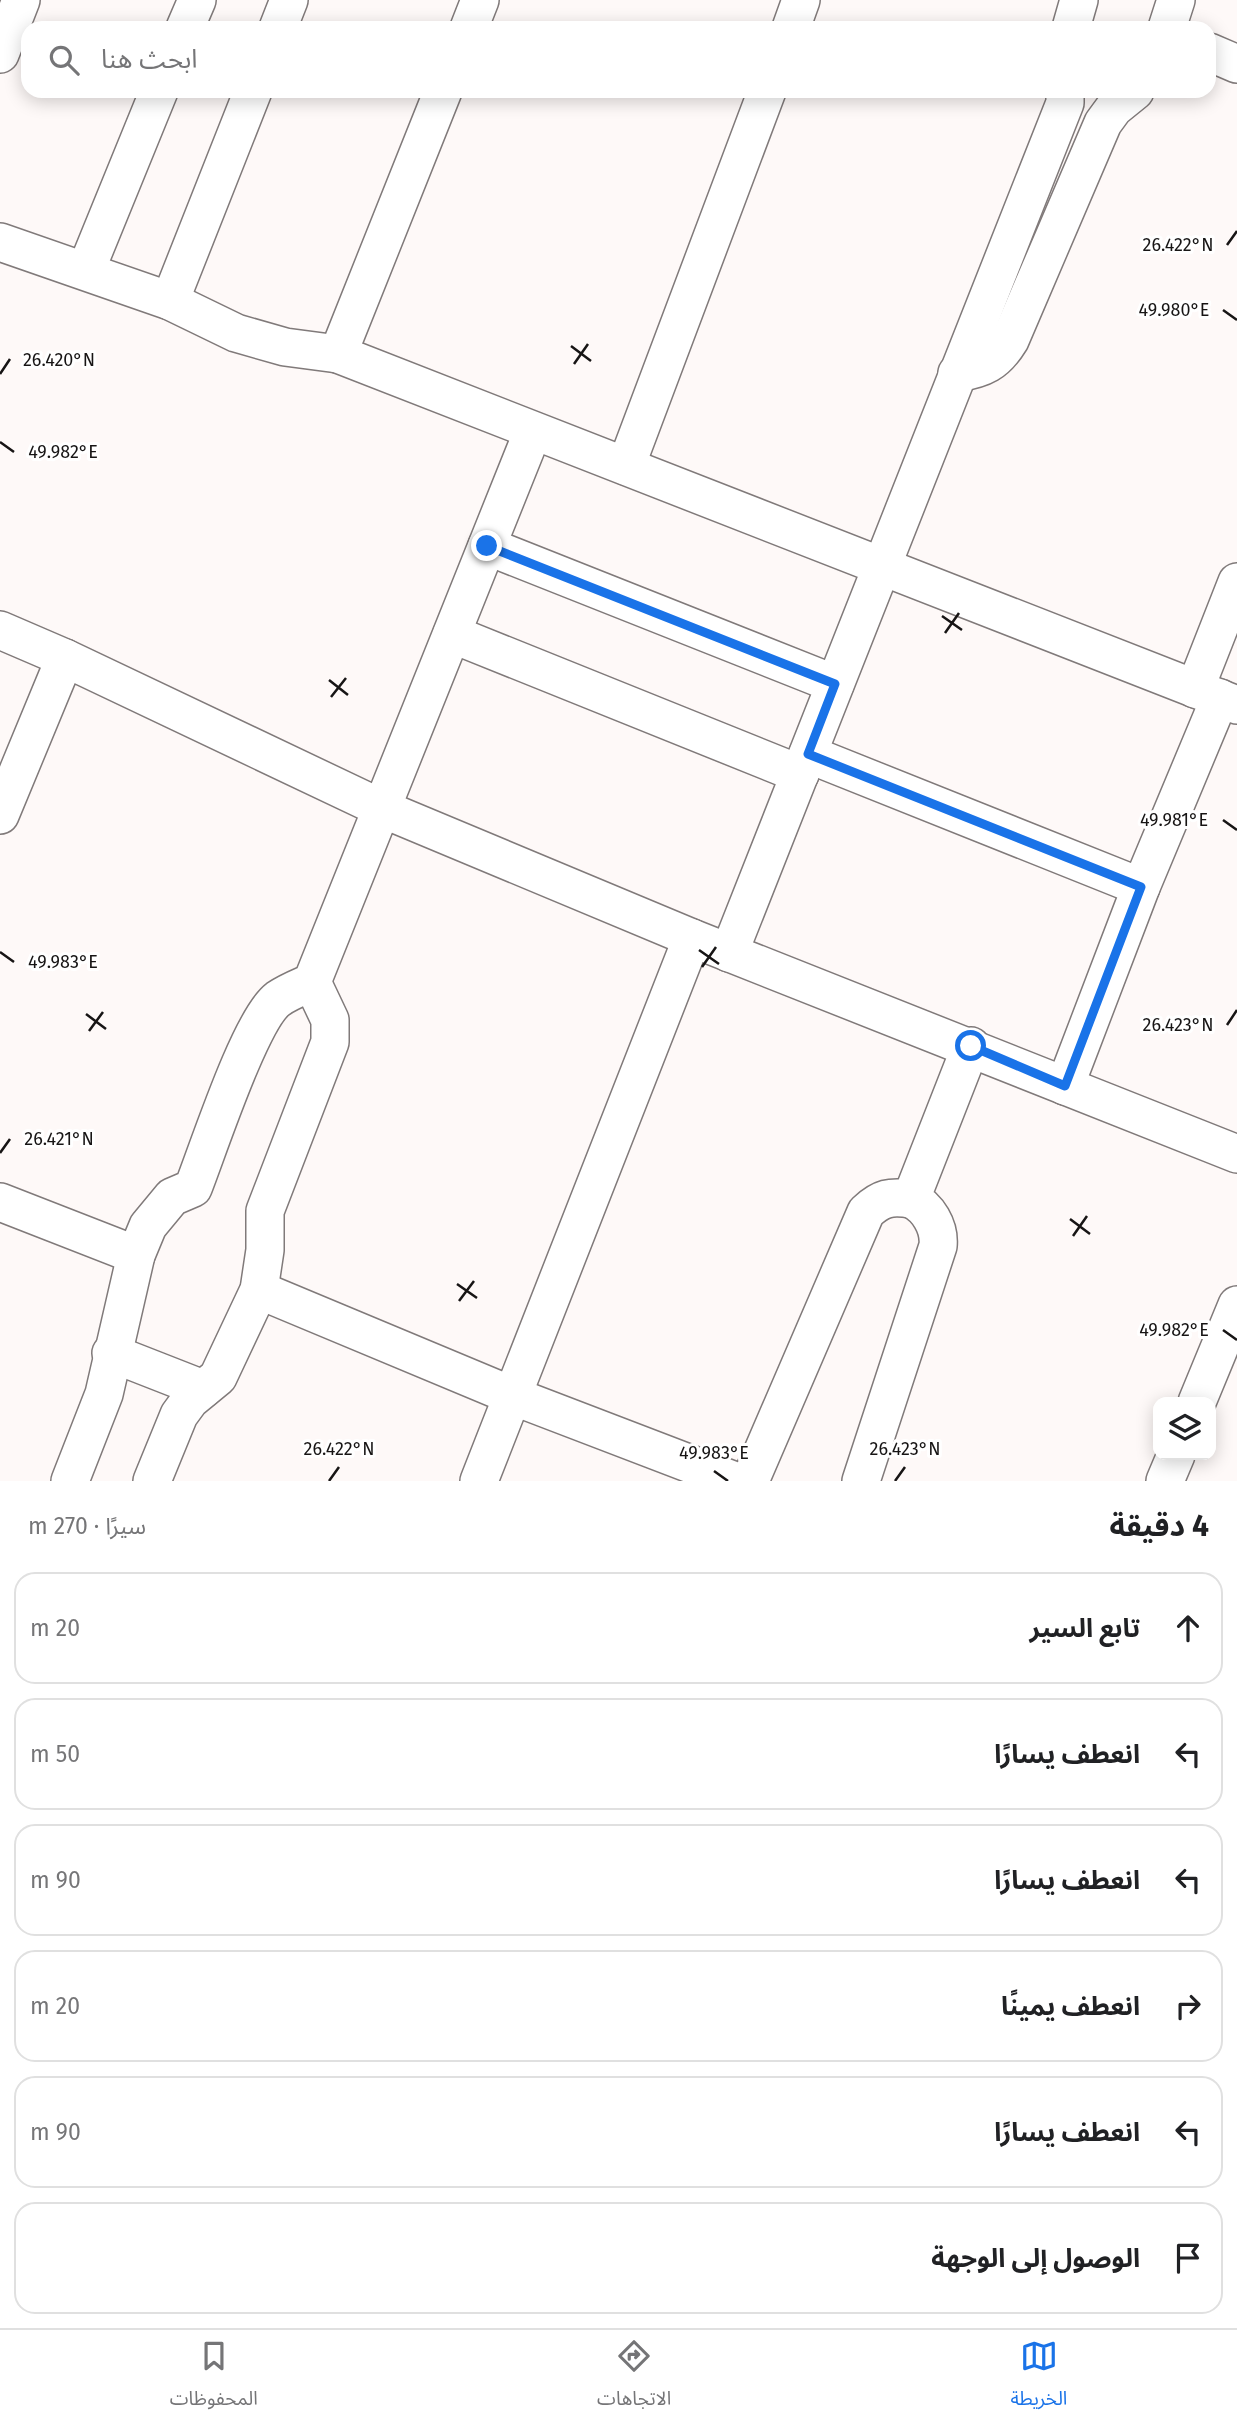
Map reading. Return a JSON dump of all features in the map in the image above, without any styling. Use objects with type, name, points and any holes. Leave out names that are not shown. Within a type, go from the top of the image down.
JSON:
[{"type":"street","points":[[0,54],[22,0]]},
{"type":"street","points":[[188,21],[197,0]]},
{"type":"street","points":[[281,21],[289,0]]},
{"type":"street","points":[[471,21],[480,0]]},
{"type":"street","points":[[794,21],[801,0]]},
{"type":"street","points":[[1169,21],[1176,0]]},
{"type":"street","points":[[1216,55],[1237,64]]},
{"type":"street","points":[[86,270],[156,98]]},
{"type":"street","points":[[170,301],[250,98]]},
{"type":"street","points":[[338,354],[440,98]]},
{"type":"street","points":[[626,466],[764,98]]},
{"type":"street","points":[[729,953],[1065,98]]},
{"type":"street","points":[[1066,98],[1103,123]]},
{"type":"street","points":[[957,373],[985,368],[1000,356],[1010,340],[1103,123],[1114,108],[1126,98]]},
{"type":"street","points":[[0,242],[170,301],[236,333],[285,347],[338,354],[1217,697]]},
{"type":"street","points":[[70,1481],[104,1394],[135,1255],[148,1226],[158,1212],[172,1198],[193,1188],[247,1048],[262,1019],[276,1000],[312,982],[533,430]]},
{"type":"street","points":[[487,546],[835,684]]},
{"type":"street","points":[[1065,1086],[1217,697],[1237,582]]},
{"type":"street","points":[[0,630],[65,658],[383,809],[691,939],[971,1046],[1237,1154]]},
{"type":"street","points":[[453,634],[1141,887]]},
{"type":"street","points":[[0,815],[65,658]]},
{"type":"street","points":[[479,1481],[691,939]]},
{"type":"street","points":[[152,1481],[179,1415],[218,1377],[259,1290],[265,1250],[265,1211],[330,1042],[330,1020],[312,982]]},
{"type":"street","points":[[911,1199],[971,1046]]},
{"type":"street","points":[[750,1481],[866,1212],[880,1199],[894,1196],[911,1199],[926,1207],[939,1236],[861,1481]]},
{"type":"street","points":[[0,1202],[135,1255]]},
{"type":"street","points":[[259,1290],[513,1396],[735,1481]]},
{"type":"street","points":[[1199,1397],[1237,1305]]},
{"type":"street","points":[[111,1353],[203,1389]]},
{"type":"street","points":[[1165,1481],[1174,1460]]},
{"type":"route","points":[[487,546],[835,684],[808,754],[1141,887],[1065,1086],[971,1046]]}]
